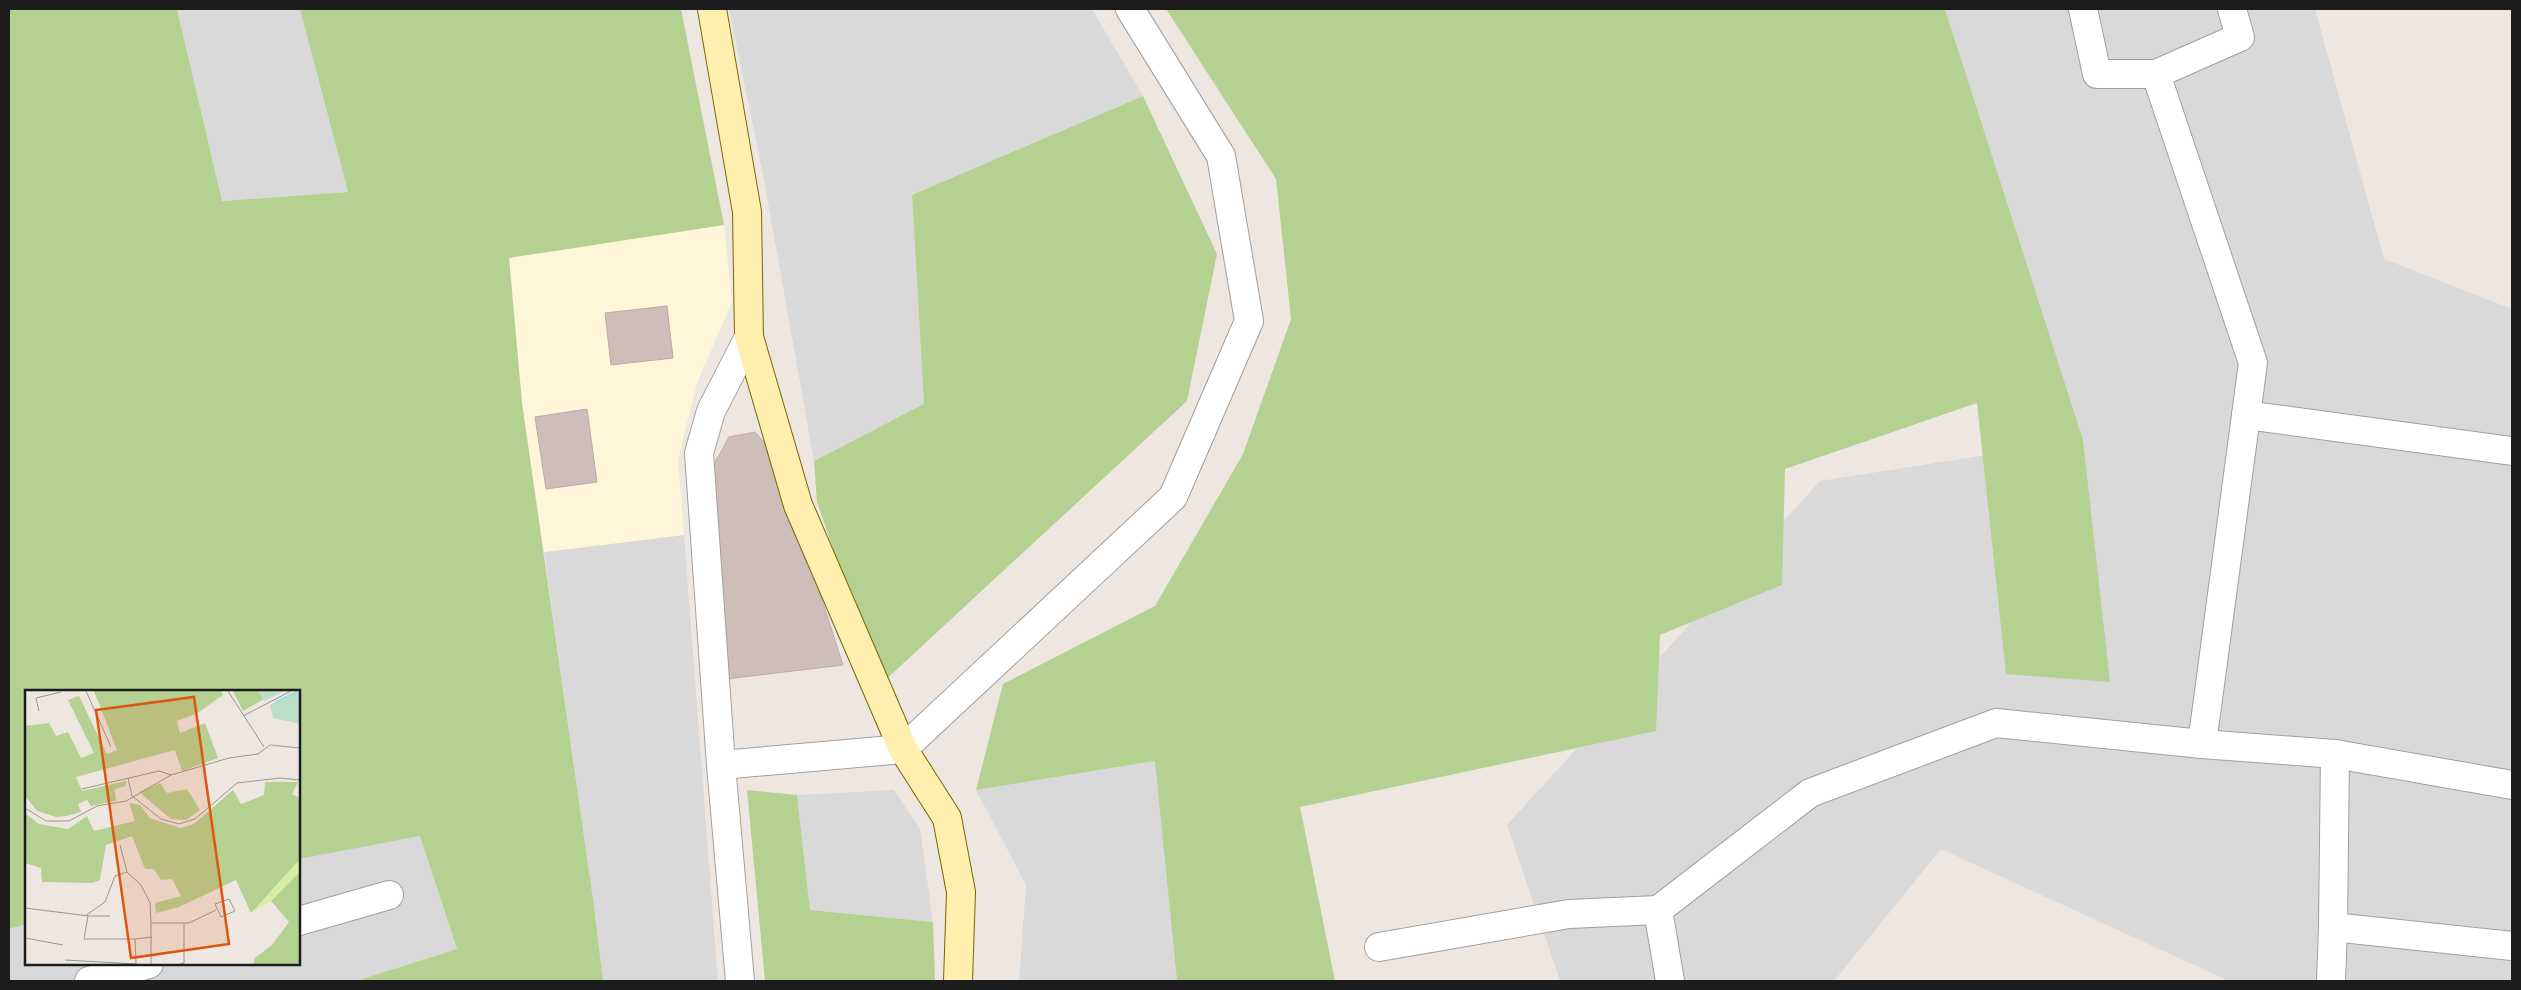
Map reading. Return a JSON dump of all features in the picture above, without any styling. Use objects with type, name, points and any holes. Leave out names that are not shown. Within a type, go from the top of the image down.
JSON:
[{"type":"street","points":[[712,9],[747,212],[750,337],[798,505],[903,749],[948,818],[961,892],[958,981]]},
{"type":"street","points":[[721,766],[903,749],[1173,497],[1249,321],[1221,156],[1130,9]]},
{"type":"street","points":[[2083,9],[2098,74],[2156,74],[2240,37],[2232,9]]},
{"type":"street","points":[[2156,74],[2253,363],[2202,744]]},
{"type":"street","points":[[740,981],[721,766],[699,453],[711,411],[750,337]]},
{"type":"street","points":[[2246,415],[2512,450]]},
{"type":"street","points":[[1379,947],[1569,914],[1658,910],[1810,793],[1996,723],[2202,744],[2335,754],[2512,785]]},
{"type":"street","points":[[2331,981],[2335,754]]},
{"type":"street","points":[[300,921],[389,895]]},
{"type":"street","points":[[1658,910],[1670,981]]},
{"type":"street","points":[[2333,927],[2512,946]]},
{"type":"street","points":[[89,981],[145,965]]},
{"type":"shaded area","points":[[177,9],[300,9],[348,192],[222,201]]},
{"type":"shaded area","points":[[729,9],[1092,9],[1143,96],[912,195],[924,405],[814,461],[764,180]]},
{"type":"shaded area","points":[[1945,9],[2315,9],[2384,259],[2512,309],[2512,981],[2229,981],[1941,849],[1834,981],[1560,981],[1507,825],[1820,481],[2082,440]]},
{"type":"shaded area","points":[[724,225],[732,302],[697,383],[678,460],[684,535],[544,552],[522,403],[509,257]]},
{"type":"shaded area","points":[[684,535],[718,981],[603,981],[544,552]]},
{"type":"shaded area","points":[[1156,761],[1177,981],[1019,981],[1026,885],[976,790]]},
{"type":"shaded area","points":[[894,790],[920,829],[933,922],[810,910],[797,795]]},
{"type":"shaded area","points":[[420,835],[457,949],[356,981],[9,981],[9,929],[25,924],[25,965],[300,965],[300,859]]},
{"type":"green space","points":[[9,9],[177,9],[222,201],[348,192],[300,9],[681,9],[724,225],[509,258],[522,403],[603,981],[356,981],[457,949],[420,836],[300,859],[300,690],[25,690],[25,924],[9,929]]},
{"type":"green space","points":[[1166,9],[1945,9],[2083,440],[2110,682],[2006,674],[1977,403],[1785,469],[1782,585],[1660,635],[1656,731],[1300,807],[1335,981],[1177,981],[1155,761],[976,790],[1003,684],[1155,606],[1243,454],[1291,319],[1276,179]]},
{"type":"green space","points":[[1143,96],[1217,254],[1187,401],[880,685],[817,502],[814,461],[924,404],[912,195]]},
{"type":"green space","points":[[747,790],[797,795],[810,910],[933,922],[935,981],[765,981]]},
{"type":"building","points":[[667,306],[673,358],[611,365],[605,313]]},
{"type":"building","points":[[587,409],[597,482],[546,489],[535,417]]},
{"type":"building","points":[[755,432],[775,455],[843,665],[726,679],[713,466],[729,437]]}]
